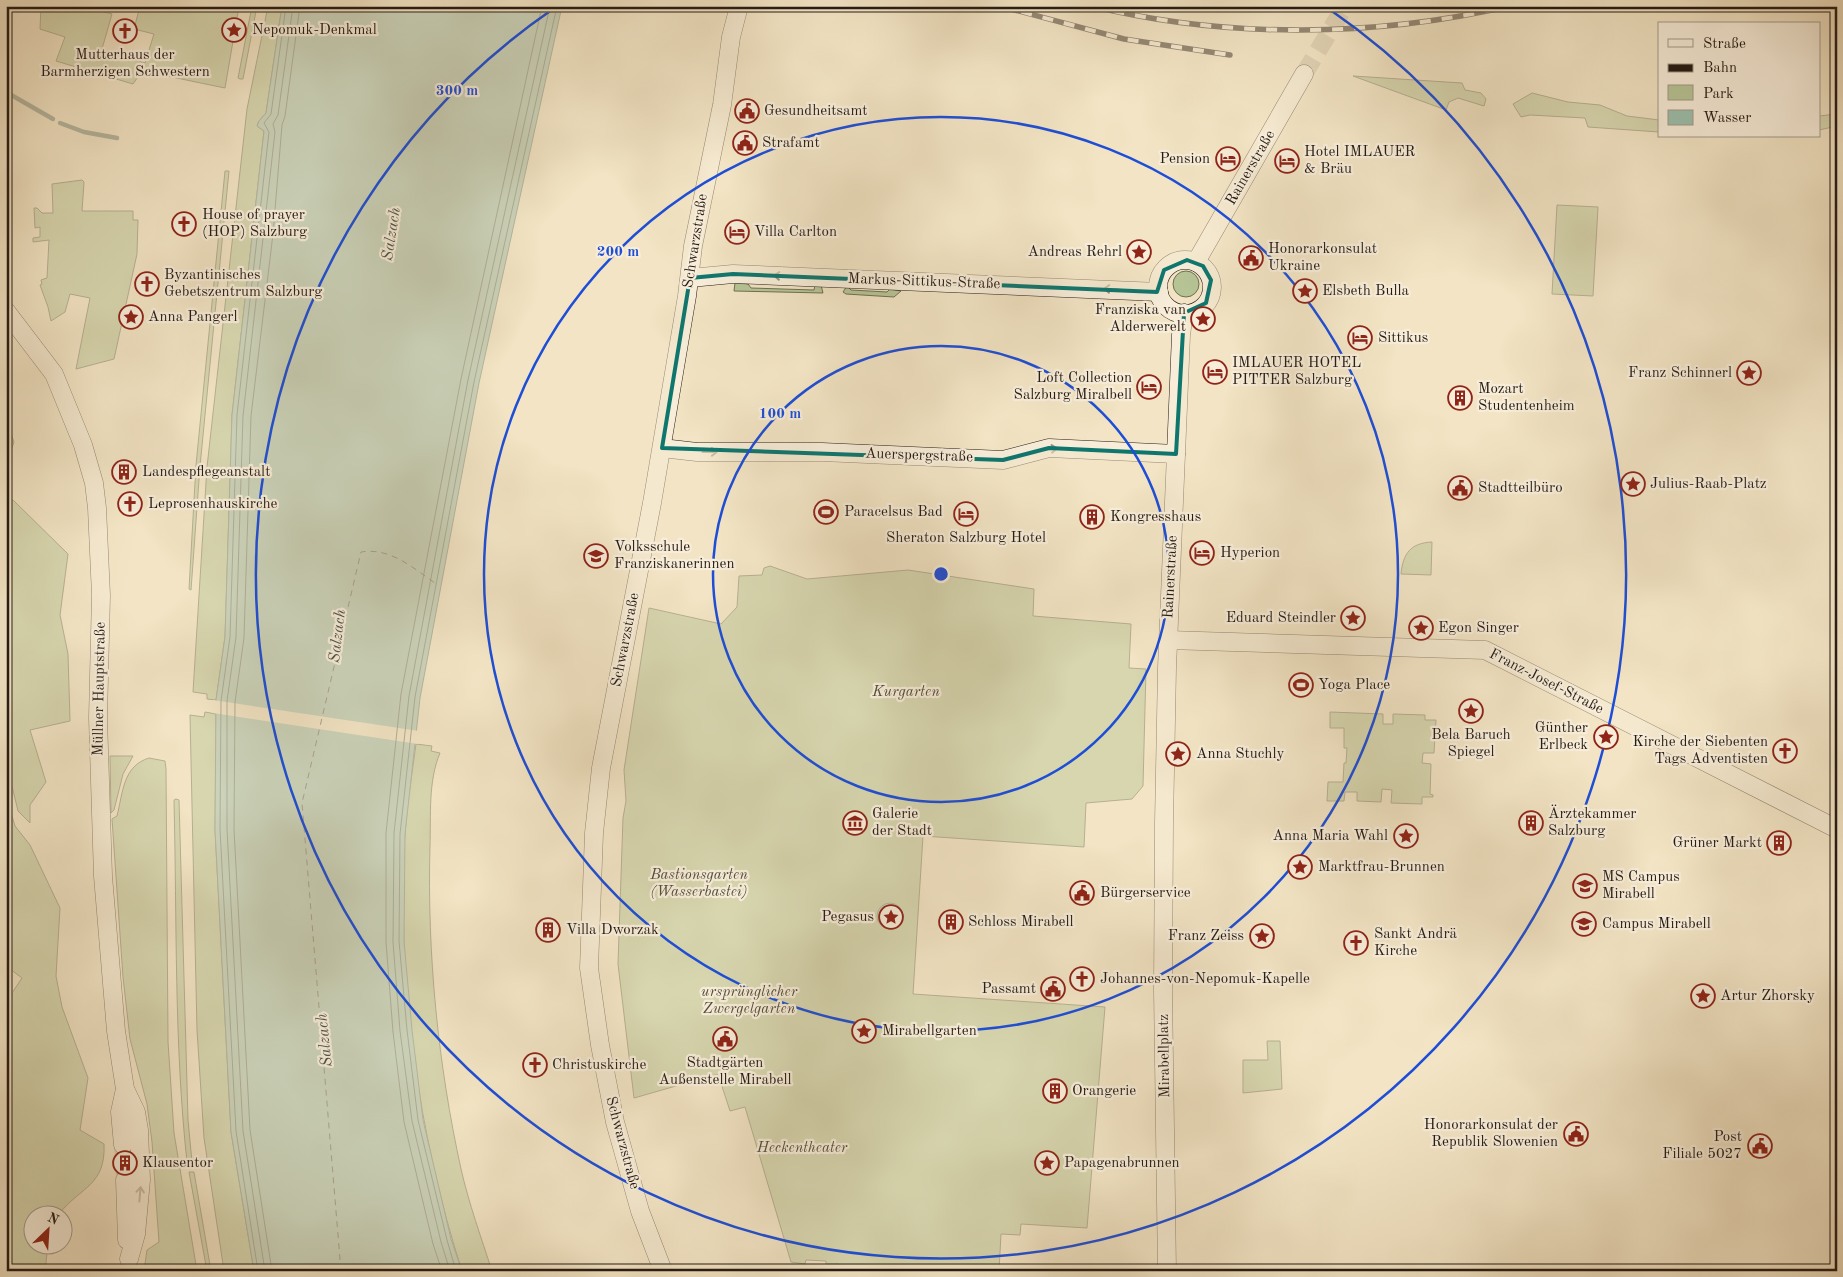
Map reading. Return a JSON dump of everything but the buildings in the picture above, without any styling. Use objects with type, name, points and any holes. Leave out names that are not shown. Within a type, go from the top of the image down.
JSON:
[{"type":"street","name":"Schwarzstraße","points":[[663,1271],[640,1210],[615,1122],[588,968],[594,833],[598,782],[662,448],[696,230],[722,105],[731,37],[739,6]]},
{"type":"street","name":"Rainerstraße","points":[[1196,262],[1304,74]]},
{"type":"street","points":[[1188,260],[1196,262],[1203,266],[1211,280],[1210,296],[1200,309],[1184,313],[1168,306],[1159,292],[1160,276],[1170,264],[1188,260]]},
{"type":"street","name":"Markus-Sittikus-Straße","points":[[690,278],[733,274],[1159,292]]},
{"type":"street","name":"Müllner Hauptstraße","points":[[6,311],[54,374],[83,445],[94,483],[98,508],[101,587],[98,718],[100,813],[111,983],[125,1089],[136,1112],[139,1130],[141,1180],[136,1234],[128,1265]]},
{"type":"street","name":"Rainerstraße","points":[[1164,840],[1168,640],[1181,335],[1184,313]]},
{"type":"street","name":"Auerspergstraße","points":[[662,448],[697,452],[822,452],[1003,460],[1049,448],[1176,454]]},
{"type":"street","name":"Franz-Josef-Straße","points":[[1168,640],[1485,650],[1837,829]]},
{"type":"street","name":"Mirabellplatz","points":[[1164,840],[1163,990],[1167,1271]]},
{"type":"street","name":"Müllner Hauptstraße","points":[[123,1145],[120,1112],[125,1089]]},
{"type":"street","points":[[125,1180],[128,1265]]},
{"type":"highlighted area","points":[[1187,260],[1203,266],[1211,280],[1206,303],[1184,313],[1176,454],[1049,448],[1003,460],[662,448],[690,278],[733,274],[1157,292],[1164,270]]},
{"type":"green space","points":[[41,6],[82,6],[112,14],[102,49],[145,63],[154,34],[134,29],[140,6],[239,6],[225,88],[167,76],[144,68],[133,84],[56,61],[65,37],[40,29]]},
{"type":"green space","points":[[252,6],[257,6],[243,79],[240,79],[238,78]]},
{"type":"green space","points":[[268,6],[282,6],[266,113],[257,126],[264,131],[232,415],[225,637],[216,700],[207,699],[207,694],[193,692],[207,467],[247,109]]},
{"type":"green space","points":[[1353,76],[1462,83],[1465,90],[1481,93],[1486,99],[1484,106],[1458,98],[1449,102],[1446,110]]},
{"type":"green space","points":[[1532,93],[1568,102],[1600,105],[1627,116],[1658,120],[1658,132],[1588,127],[1585,118],[1530,115],[1521,117],[1513,104]]},
{"type":"green space","points":[[1837,114],[1837,126],[1820,130],[1820,116]]},
{"type":"green space","points":[[225,171],[229,171],[200,466],[191,590],[189,589],[196,465]]},
{"type":"green space","points":[[82,180],[84,182],[82,211],[133,211],[133,220],[138,220],[137,254],[114,359],[76,369],[90,298],[70,294],[65,312],[51,321],[40,285],[42,284],[41,280],[47,278],[49,240],[33,242],[33,238],[40,237],[40,227],[35,228],[34,208],[37,208],[42,213],[53,213],[52,184]]},
{"type":"green space","points":[[1557,205],[1598,207],[1593,296],[1552,294]]},
{"type":"green space","points":[[1186,271],[1195,275],[1199,284],[1195,293],[1186,297],[1177,293],[1173,284],[1177,275]]},
{"type":"green space","points":[[735,283],[748,284],[751,288],[814,290],[815,285],[821,285],[823,293],[734,291]]},
{"type":"green space","points":[[847,286],[851,290],[887,292],[890,289],[901,291],[894,297],[846,294],[843,292]]},
{"type":"green space","points":[[6,420],[14,442],[8,460],[10,464],[6,469]]},
{"type":"green space","points":[[13,500],[68,554],[60,615],[68,654],[70,721],[30,730],[46,782],[30,805],[30,823],[18,811],[12,786],[6,785],[6,504]]},
{"type":"green space","points":[[1432,542],[1431,575],[1401,574],[1404,560],[1409,550],[1419,544]]},
{"type":"green space","name":"Mirabellgarten","points":[[770,566],[807,579],[908,570],[1034,589],[1033,616],[1131,624],[1129,668],[1146,669],[1143,786],[1132,799],[1086,803],[1084,847],[923,836],[913,994],[1105,1007],[1087,1228],[1021,1224],[1020,1235],[1001,1234],[999,1271],[839,1271],[839,1264],[826,1264],[826,1261],[806,1260],[805,1264],[791,1262],[745,1107],[730,1111],[718,1074],[634,1098],[618,964],[623,818],[626,801],[624,770],[649,608],[721,624],[737,607],[739,576],[762,575],[764,568]]},
{"type":"green space","points":[[205,712],[216,714],[215,830],[231,1132],[254,1271],[224,1271],[204,1138],[197,1030],[190,715],[204,717]]},
{"type":"green space","points":[[1330,712],[1383,714],[1383,724],[1393,724],[1393,714],[1425,715],[1425,720],[1436,720],[1434,753],[1423,753],[1422,763],[1431,764],[1430,794],[1433,797],[1422,797],[1422,804],[1391,803],[1392,790],[1382,789],[1381,802],[1357,801],[1357,792],[1345,792],[1344,801],[1327,801],[1328,782],[1343,782],[1347,748],[1344,748],[1344,728],[1330,728]]},
{"type":"green space","points":[[416,744],[432,746],[431,751],[440,753],[434,775],[430,811],[430,927],[440,1049],[461,1169],[471,1208],[492,1271],[462,1271],[433,1165],[414,1055],[407,999],[403,888],[408,800]]},
{"type":"green space","points":[[110,756],[133,756],[123,774],[114,810],[111,813]]},
{"type":"green space","points":[[149,758],[165,761],[166,769],[168,1042],[174,1133],[197,1271],[144,1271],[147,1250],[159,1242],[152,1142],[147,1104],[130,1039],[123,977],[112,819],[117,816],[123,789],[129,774],[140,762]]},
{"type":"green space","points":[[6,796],[15,826],[30,845],[60,908],[56,976],[62,1007],[88,1078],[80,1130],[104,1144],[104,1158],[101,1169],[90,1185],[68,1204],[22,1204],[22,1254],[47,1254],[45,1271],[6,1271],[6,1002],[22,978],[6,966]]},
{"type":"green space","points":[[174,800],[179,800],[188,1120],[192,1162],[187,1162],[180,1072]]},
{"type":"green space","points":[[1267,1041],[1280,1041],[1282,1089],[1243,1093],[1243,1060],[1268,1060]]},
{"type":"green space","points":[[189,1172],[194,1172],[211,1271],[207,1271]]},
{"type":"water","name":"Salzach","points":[[282,6],[562,6],[479,383],[420,698],[405,834],[404,941],[423,1120],[451,1239],[462,1271],[254,1271],[231,1132],[215,830],[216,700],[225,637],[232,415],[264,131],[257,126],[266,113]]},
{"type":"water","points":[[890,903],[899,907],[903,916],[899,925],[890,929],[881,925],[877,916],[881,907]]},
{"type":"pier","points":[[213,700],[419,731],[418,744],[213,713]]},
{"type":"waterway","points":[[6,92],[53,119]]},
{"type":"waterway","points":[[60,123],[84,132],[117,138]]},
{"type":"ferry route","points":[[341,1271],[302,803],[361,552],[372,551],[392,556],[411,566],[438,585]]},
{"type":"tunnel","points":[[1304,74],[1345,6]]},
{"type":"tunnel","points":[[123,1145],[125,1180]]},
{"type":"railway","points":[[1000,6],[1124,39],[1230,55]]},
{"type":"railway","points":[[1092,6],[1143,17],[1195,24],[1248,29],[1301,30],[1407,24],[1510,6]]},
{"type":"railway","points":[[1212,6],[1291,8],[1341,6]]},
{"type":"place","name":"Nepomuk-Denkmal","points":[[234,30]]},
{"type":"place","name":"Mutterhaus der Barmherzigen Schwestern","points":[[125,31]]},
{"type":"place","name":"Gesundheitsamt","points":[[747,111]]},
{"type":"place","name":"Strafamt","points":[[745,143]]},
{"type":"place","name":"Pension","points":[[1228,159]]},
{"type":"place","name":"Hotel IMLAUER & Bräu","points":[[1287,161]]},
{"type":"place","name":"House of prayer (HOP) Salzburg","points":[[184,224]]},
{"type":"place","name":"Villa Carlton","points":[[737,232]]},
{"type":"place","name":"Andreas Rehrl","points":[[1139,252]]},
{"type":"place","name":"Honorarkonsulat Ukraine","points":[[1251,258]]},
{"type":"place","name":"Byzantinisches Gebetszentrum Salzburg","points":[[147,284]]},
{"type":"place","name":"Elsbeth Bulla","points":[[1305,291]]},
{"type":"place","name":"Anna Pangerl","points":[[131,317]]},
{"type":"place","name":"Franziska van Alderwerelt","points":[[1203,319]]},
{"type":"place","name":"Sittikus","points":[[1360,338]]},
{"type":"place","name":"IMLAUER HOTEL PITTER Salzburg","points":[[1215,372]]},
{"type":"place","name":"Franz Schinnerl","points":[[1749,373]]},
{"type":"place","name":"Loft Collection Salzburg Miralbell","points":[[1149,387]]},
{"type":"place","name":"Mozart Studentenheim","points":[[1460,398]]},
{"type":"place","name":"Landespflegeanstalt","points":[[124,472]]},
{"type":"place","name":"Julius-Raab-Platz","points":[[1633,484]]},
{"type":"place","name":"Stadtteilbüro","points":[[1460,488]]},
{"type":"place","name":"Leprosenhauskirche","points":[[130,504]]},
{"type":"place","name":"Paracelsus Bad","points":[[826,512]]},
{"type":"place","name":"Sheraton Salzburg Hotel","points":[[966,514]]},
{"type":"place","name":"Kongresshaus","points":[[1092,517]]},
{"type":"place","name":"Hyperion","points":[[1202,553]]},
{"type":"place","name":"Volksschule Franziskanerinnen","points":[[596,556]]},
{"type":"place","name":"Eduard Steindler","points":[[1353,618]]},
{"type":"place","name":"Egon Singer","points":[[1421,628]]},
{"type":"place","name":"Yoga Place","points":[[1301,685]]},
{"type":"place","name":"Bela Baruch Spiegel","points":[[1471,711]]},
{"type":"place","name":"Günther Erlbeck","points":[[1606,737]]},
{"type":"place","name":"Kirche der Siebenten Tags Adventisten","points":[[1785,751]]},
{"type":"place","name":"Anna Stuchly","points":[[1178,754]]},
{"type":"place","name":"Galerie der Stadt","points":[[855,823]]},
{"type":"place","name":"Ärztekammer Salzburg","points":[[1531,823]]},
{"type":"place","name":"Anna Maria Wahl","points":[[1406,836]]},
{"type":"place","name":"Grüner Markt","points":[[1779,843]]},
{"type":"place","name":"Marktfrau-Brunnen","points":[[1300,867]]},
{"type":"place","name":"MS Campus Mirabell","points":[[1585,886]]},
{"type":"place","name":"Bürgerservice","points":[[1082,893]]},
{"type":"place","name":"Pegasus","points":[[891,917]]},
{"type":"place","name":"Schloss Mirabell","points":[[951,922]]},
{"type":"place","name":"Campus Mirabell","points":[[1584,924]]},
{"type":"place","name":"Villa Dworzak","points":[[548,930]]},
{"type":"place","name":"Franz Zeiss","points":[[1262,936]]},
{"type":"place","name":"Sankt Andrä Kirche","points":[[1356,943]]},
{"type":"place","name":"Johannes-von-Nepomuk-Kapelle","points":[[1082,979]]},
{"type":"place","name":"Passamt","points":[[1053,989]]},
{"type":"place","name":"Artur Zhorsky","points":[[1703,996]]},
{"type":"place","name":"Mirabellgarten","points":[[864,1031]]},
{"type":"place","name":"Stadtgärten Außenstelle Mirabell","points":[[725,1039]]},
{"type":"place","name":"Christuskirche","points":[[535,1065]]},
{"type":"place","name":"Orangerie","points":[[1055,1091]]},
{"type":"place","name":"Honorarkonsulat der Republik Slowenien","points":[[1576,1134]]},
{"type":"place","name":"Post Filiale 5027","points":[[1760,1146]]},
{"type":"place","name":"Klausentor","points":[[125,1163]]},
{"type":"place","name":"Papagenabrunnen","points":[[1047,1163]]},
{"type":"park label","name":"Kurgarten","points":[[906,692]]},
{"type":"park label","name":"Bastionsgarten (Wasserbastei)","points":[[699,884]]},
{"type":"park label","name":"ursprünglicher Zwergelgarten","points":[[749,1000]]},
{"type":"park label","name":"Heckentheater","points":[[802,1148]]}]
